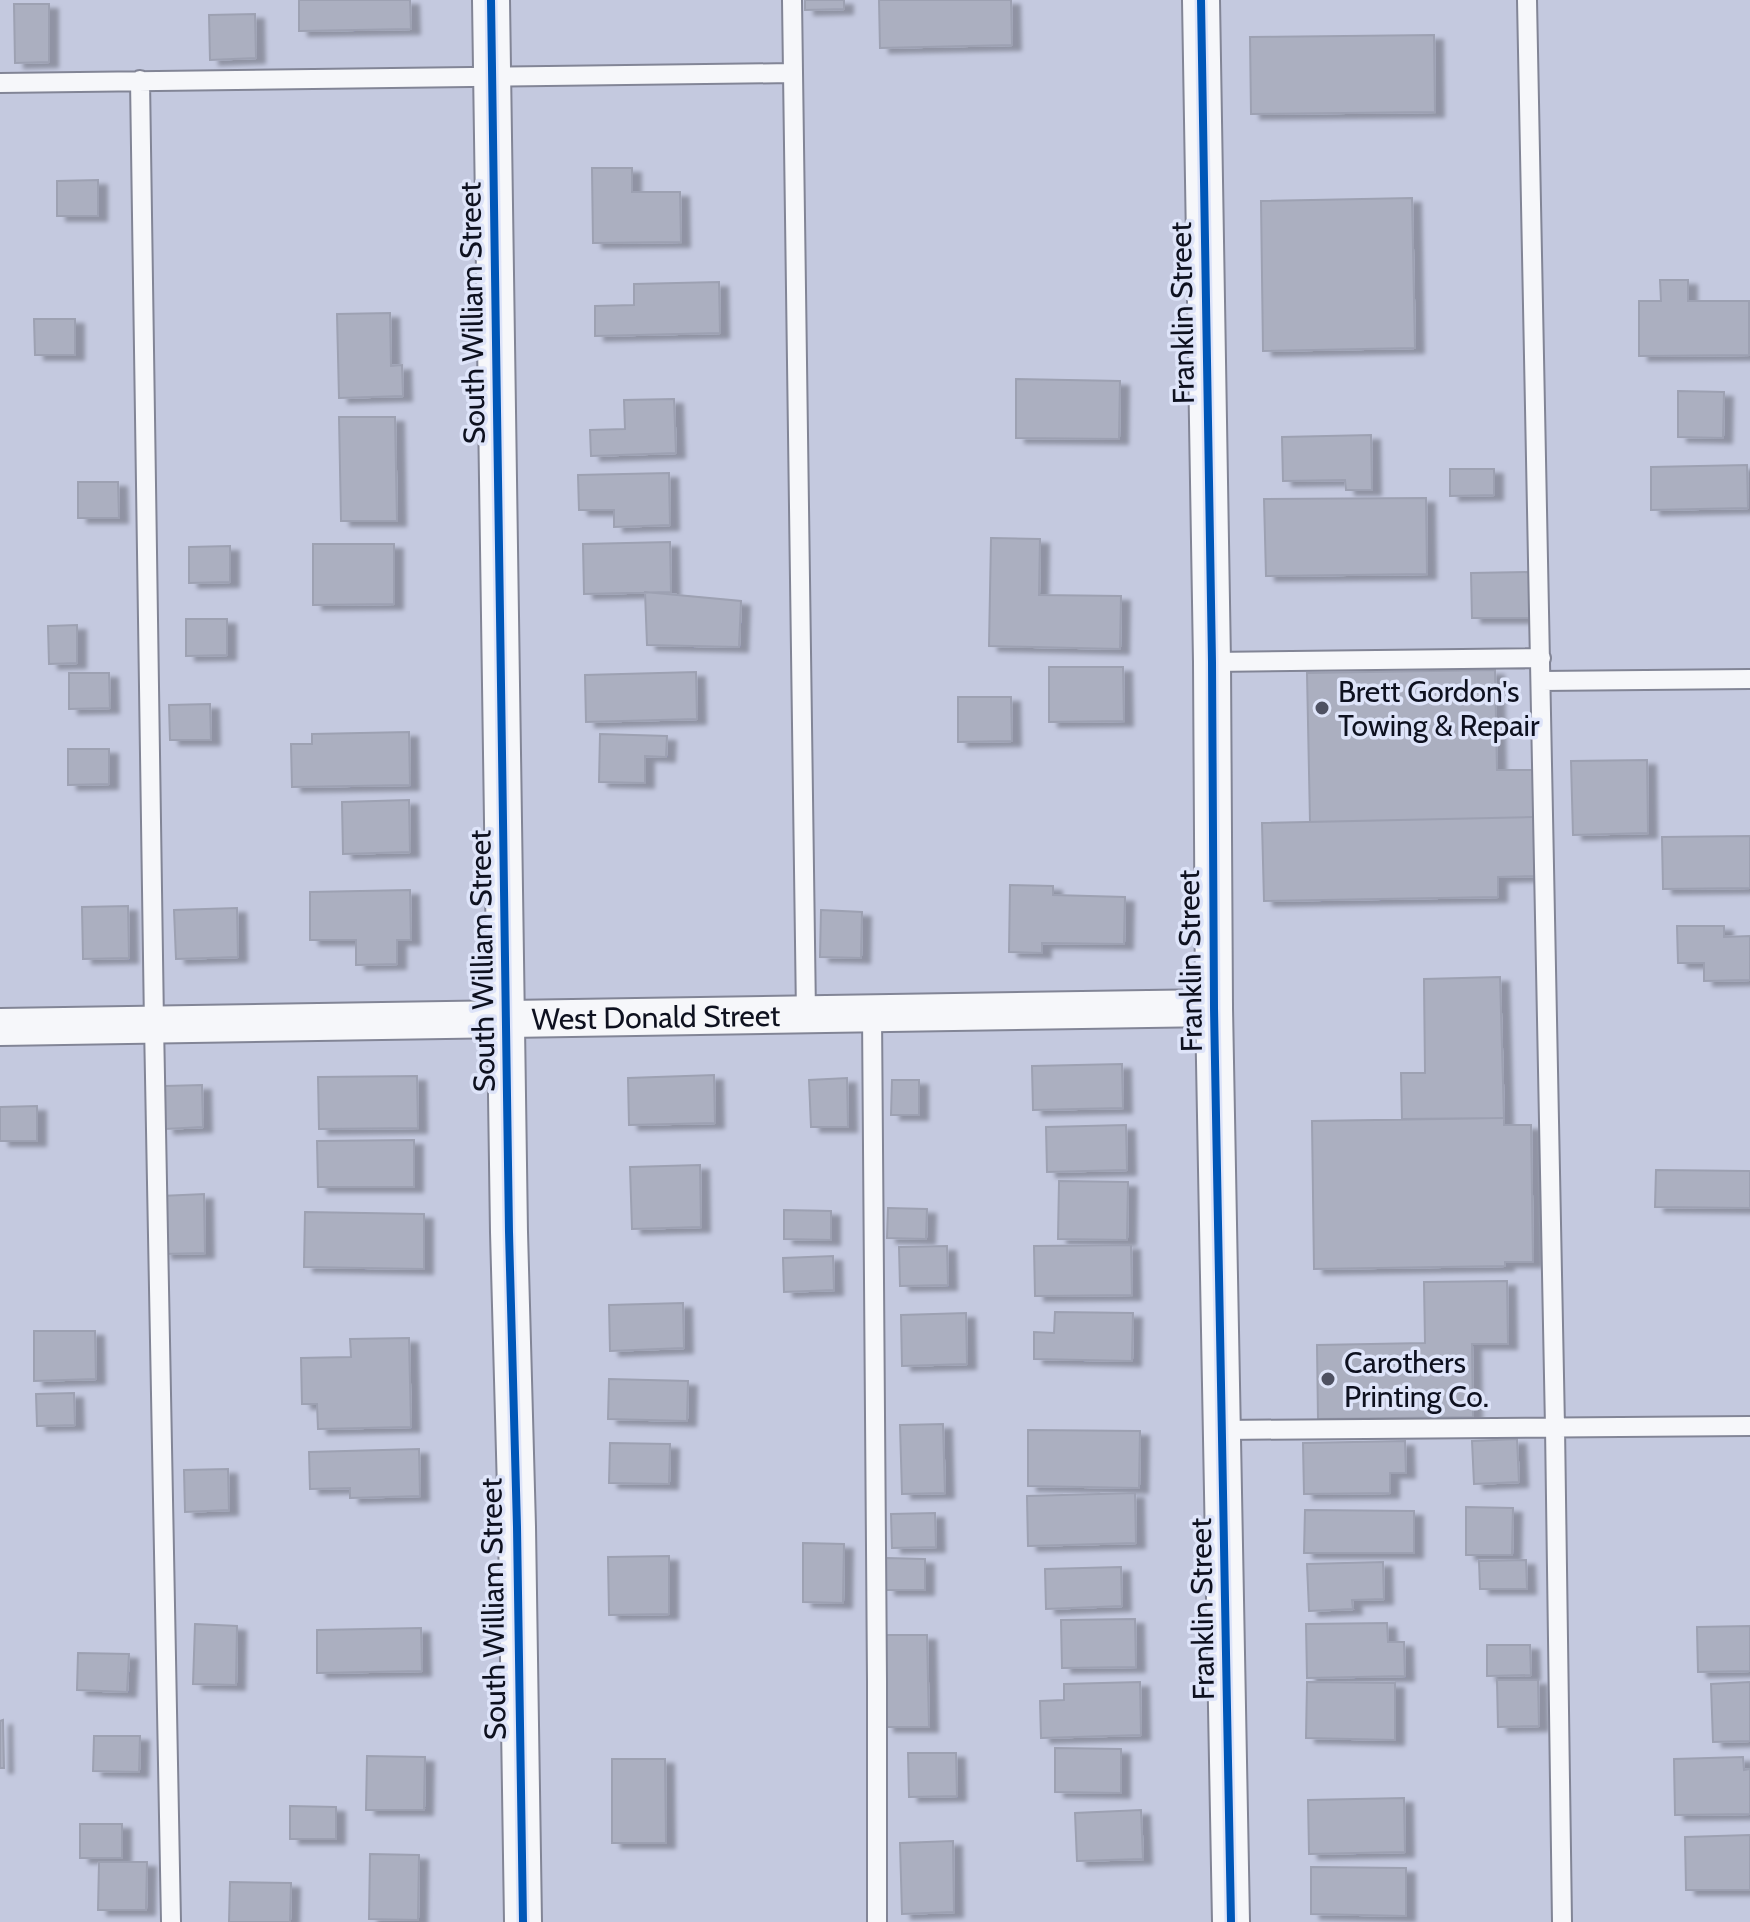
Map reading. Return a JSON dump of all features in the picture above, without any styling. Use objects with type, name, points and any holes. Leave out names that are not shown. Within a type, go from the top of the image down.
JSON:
[{"type":"street","name":"South William Street","points":[[491,0],[509,1232],[523,1922]]},
{"type":"street","name":"Franklin Street","points":[[1201,0],[1212,662],[1214,1008],[1231,1922]]},
{"type":"street","name":"West Donald Street","points":[[0,1027],[1214,1008]]},
{"type":"lane","points":[[792,0],[806,1014]]},
{"type":"lane","points":[[1527,0],[1562,1922]]},
{"type":"lane","points":[[0,83],[792,73]]},
{"type":"lane","points":[[140,80],[171,1922]]},
{"type":"lane","points":[[1212,662],[1541,658]]},
{"type":"lane","points":[[1541,681],[1750,679]]},
{"type":"lane","points":[[872,1014],[877,1922]]},
{"type":"lane","points":[[1222,1430],[1750,1426]]},
{"type":"building","points":[[299,0],[410,0],[411,29],[299,31]]},
{"type":"building","points":[[805,0],[844,0],[844,9],[805,10]]},
{"type":"building","points":[[879,0],[1011,0],[1012,45],[880,48]]},
{"type":"building","points":[[14,4],[49,4],[49,62],[15,63]]},
{"type":"building","points":[[255,14],[256,58],[210,60],[209,15]]},
{"type":"building","points":[[1434,35],[1435,112],[1251,114],[1250,37]]},
{"type":"building","points":[[592,168],[632,168],[632,192],[680,192],[681,242],[593,243]]},
{"type":"building","points":[[98,180],[98,216],[57,216],[57,181]]},
{"type":"building","points":[[1412,198],[1415,348],[1263,351],[1261,201]]},
{"type":"building","points":[[1660,280],[1688,280],[1688,301],[1749,301],[1749,355],[1639,356],[1639,301],[1661,301]]},
{"type":"building","points":[[719,282],[720,333],[595,336],[595,306],[634,305],[634,284]]},
{"type":"building","points":[[390,313],[391,366],[402,365],[403,396],[339,398],[337,314]]},
{"type":"building","points":[[34,319],[75,319],[75,355],[35,355]]},
{"type":"building","points":[[1016,379],[1120,381],[1119,439],[1016,438]]},
{"type":"building","points":[[1678,391],[1724,392],[1723,438],[1678,437]]},
{"type":"building","points":[[674,399],[676,453],[591,456],[590,430],[625,429],[624,400]]},
{"type":"building","points":[[339,417],[395,417],[397,521],[341,521]]},
{"type":"building","points":[[1371,435],[1372,490],[1346,490],[1345,480],[1283,481],[1282,437]]},
{"type":"building","points":[[1747,465],[1748,508],[1651,510],[1651,467]]},
{"type":"building","points":[[1450,469],[1494,469],[1494,495],[1450,496]]},
{"type":"building","points":[[669,473],[670,525],[614,527],[614,510],[579,510],[578,475]]},
{"type":"building","points":[[78,482],[118,482],[119,518],[78,518]]},
{"type":"building","points":[[1426,498],[1427,574],[1266,576],[1264,499]]},
{"type":"building","points":[[991,538],[1040,539],[1039,595],[1121,596],[1120,649],[989,646]]},
{"type":"building","points":[[670,542],[671,592],[584,594],[583,544]]},
{"type":"building","points":[[313,544],[394,544],[394,604],[313,605]]},
{"type":"building","points":[[230,546],[230,582],[189,583],[189,547]]},
{"type":"building","points":[[1530,572],[1530,618],[1472,618],[1471,573]]},
{"type":"building","points":[[645,592],[741,601],[739,647],[647,645]]},
{"type":"building","points":[[186,619],[227,619],[227,655],[186,656]]},
{"type":"building","points":[[77,625],[77,663],[49,664],[48,626]]},
{"type":"building","points":[[1049,667],[1123,667],[1124,721],[1049,722]]},
{"type":"building","points":[[1495,670],[1497,770],[1533,770],[1534,817],[1310,822],[1307,673]]},
{"type":"building","points":[[696,672],[697,719],[586,722],[585,675]]},
{"type":"building","points":[[69,673],[109,673],[110,708],[69,709]]},
{"type":"building","points":[[958,697],[1011,697],[1012,741],[958,742]]},
{"type":"building","points":[[210,704],[211,740],[170,740],[169,705]]},
{"type":"building","points":[[409,732],[410,785],[292,787],[291,744],[312,744],[312,734]]},
{"type":"building","points":[[600,734],[667,736],[666,757],[645,756],[645,783],[599,782]]},
{"type":"building","points":[[68,749],[109,749],[109,784],[68,785]]},
{"type":"building","points":[[1647,760],[1648,833],[1573,835],[1571,761]]},
{"type":"building","points":[[409,800],[410,852],[343,854],[342,802]]},
{"type":"building","points":[[1534,817],[1535,876],[1498,877],[1498,897],[1264,901],[1262,823]]},
{"type":"building","points":[[1750,836],[1750,888],[1663,889],[1662,837]]},
{"type":"building","points":[[1010,885],[1053,886],[1053,895],[1125,897],[1124,944],[1042,943],[1042,953],[1009,952]]},
{"type":"building","points":[[410,890],[411,940],[397,940],[397,964],[356,965],[356,940],[310,940],[310,892]]},
{"type":"building","points":[[128,906],[129,958],[83,959],[82,907]]},
{"type":"building","points":[[237,908],[238,957],[176,959],[174,910]]},
{"type":"building","points":[[821,910],[862,912],[861,958],[820,957]]},
{"type":"building","points":[[1677,926],[1724,926],[1724,937],[1750,936],[1750,980],[1704,981],[1704,963],[1678,963]]},
{"type":"building","points":[[1500,977],[1504,1118],[1402,1119],[1401,1073],[1425,1073],[1424,979]]},
{"type":"building","points":[[1122,1064],[1123,1108],[1033,1110],[1032,1066]]},
{"type":"building","points":[[714,1075],[715,1123],[629,1125],[628,1078]]},
{"type":"building","points":[[417,1076],[418,1128],[319,1129],[318,1077]]},
{"type":"building","points":[[847,1078],[848,1127],[811,1127],[809,1080]]},
{"type":"building","points":[[892,1080],[919,1080],[919,1115],[891,1115]]},
{"type":"building","points":[[202,1085],[203,1127],[165,1129],[164,1086]]},
{"type":"building","points":[[37,1106],[37,1141],[0,1141],[0,1107]]},
{"type":"building","points":[[1504,1118],[1504,1125],[1531,1125],[1533,1262],[1505,1262],[1505,1266],[1314,1269],[1312,1121]]},
{"type":"building","points":[[1126,1125],[1127,1170],[1047,1172],[1046,1127]]},
{"type":"building","points":[[414,1140],[414,1187],[318,1187],[317,1141]]},
{"type":"building","points":[[700,1165],[701,1227],[632,1229],[630,1167]]},
{"type":"building","points":[[1656,1170],[1750,1171],[1750,1208],[1655,1207]]},
{"type":"building","points":[[1059,1181],[1128,1182],[1127,1240],[1058,1239]]},
{"type":"building","points":[[204,1194],[205,1253],[163,1254],[161,1196]]},
{"type":"building","points":[[888,1208],[927,1209],[926,1239],[887,1238]]},
{"type":"building","points":[[784,1210],[831,1211],[831,1240],[784,1239]]},
{"type":"building","points":[[305,1212],[424,1214],[424,1269],[304,1267]]},
{"type":"building","points":[[1131,1245],[1132,1295],[1035,1296],[1034,1246]]},
{"type":"building","points":[[947,1246],[948,1285],[900,1286],[899,1247]]},
{"type":"building","points":[[833,1256],[834,1290],[784,1292],[783,1258]]},
{"type":"building","points":[[1507,1281],[1508,1344],[1472,1344],[1473,1417],[1318,1419],[1317,1345],[1425,1343],[1424,1282]]},
{"type":"building","points":[[683,1303],[684,1348],[610,1351],[609,1305]]},
{"type":"building","points":[[1055,1312],[1133,1313],[1132,1361],[1034,1359],[1034,1332],[1054,1333]]},
{"type":"building","points":[[966,1313],[967,1364],[902,1366],[901,1315]]},
{"type":"building","points":[[34,1331],[95,1331],[96,1379],[34,1381]]},
{"type":"building","points":[[409,1338],[411,1427],[318,1429],[317,1404],[302,1404],[301,1358],[351,1357],[350,1339]]},
{"type":"building","points":[[609,1379],[688,1381],[687,1421],[608,1419]]},
{"type":"building","points":[[74,1393],[75,1425],[37,1426],[36,1394]]},
{"type":"building","points":[[943,1424],[945,1493],[902,1494],[900,1425]]},
{"type":"building","points":[[1028,1430],[1140,1431],[1139,1488],[1028,1486]]},
{"type":"building","points":[[1517,1439],[1519,1482],[1474,1484],[1472,1441]]},
{"type":"building","points":[[1405,1441],[1406,1473],[1390,1473],[1390,1493],[1304,1494],[1303,1443]]},
{"type":"building","points":[[610,1443],[670,1444],[669,1484],[609,1483]]},
{"type":"building","points":[[419,1449],[420,1496],[350,1498],[350,1488],[310,1489],[309,1452]]},
{"type":"building","points":[[228,1469],[229,1510],[185,1512],[184,1470]]},
{"type":"building","points":[[1135,1493],[1136,1543],[1028,1546],[1027,1496]]},
{"type":"building","points":[[1466,1507],[1513,1508],[1512,1555],[1466,1555]]},
{"type":"building","points":[[1305,1510],[1414,1511],[1414,1553],[1304,1553]]},
{"type":"building","points":[[935,1513],[936,1547],[892,1548],[891,1514]]},
{"type":"building","points":[[803,1543],[844,1544],[843,1603],[803,1602]]},
{"type":"building","points":[[669,1556],[669,1614],[609,1615],[608,1557]]},
{"type":"building","points":[[886,1558],[925,1559],[925,1590],[886,1590]]},
{"type":"building","points":[[1526,1560],[1527,1589],[1480,1589],[1479,1561]]},
{"type":"building","points":[[1383,1562],[1384,1599],[1352,1600],[1353,1609],[1309,1611],[1307,1564]]},
{"type":"building","points":[[1121,1567],[1122,1606],[1046,1609],[1045,1569]]},
{"type":"building","points":[[1135,1619],[1136,1667],[1062,1668],[1061,1620]]},
{"type":"building","points":[[1387,1623],[1388,1642],[1404,1642],[1405,1676],[1307,1678],[1306,1624]]},
{"type":"building","points":[[195,1624],[237,1626],[236,1685],[193,1684]]},
{"type":"building","points":[[1750,1626],[1750,1671],[1698,1672],[1697,1627]]},
{"type":"building","points":[[421,1628],[422,1671],[317,1673],[317,1630]]},
{"type":"building","points":[[884,1635],[927,1635],[929,1727],[885,1727]]},
{"type":"building","points":[[1487,1645],[1530,1645],[1531,1675],[1487,1676]]},
{"type":"building","points":[[78,1653],[129,1654],[127,1692],[77,1690]]},
{"type":"building","points":[[1497,1680],[1538,1680],[1539,1726],[1498,1727]]},
{"type":"building","points":[[1140,1682],[1141,1735],[1041,1738],[1040,1701],[1064,1700],[1064,1684]]},
{"type":"building","points":[[1307,1682],[1395,1683],[1395,1740],[1306,1738]]},
{"type":"building","points":[[1750,1682],[1750,1741],[1713,1742],[1711,1684]]},
{"type":"building","points":[[3,1720],[4,1768],[0,1768],[0,1721]]},
{"type":"building","points":[[94,1736],[140,1736],[139,1772],[93,1771]]},
{"type":"building","points":[[1055,1748],[1121,1749],[1121,1793],[1055,1792]]},
{"type":"building","points":[[908,1753],[956,1753],[957,1796],[909,1797]]},
{"type":"building","points":[[367,1756],[425,1757],[424,1810],[366,1810]]},
{"type":"building","points":[[1743,1757],[1744,1770],[1750,1769],[1750,1814],[1675,1815],[1674,1759]]},
{"type":"building","points":[[612,1759],[665,1759],[666,1843],[612,1843]]},
{"type":"building","points":[[1404,1798],[1405,1852],[1309,1854],[1308,1800]]},
{"type":"building","points":[[290,1806],[336,1807],[336,1839],[290,1839]]},
{"type":"building","points":[[1141,1810],[1143,1859],[1077,1861],[1075,1813]]},
{"type":"building","points":[[80,1824],[122,1824],[122,1858],[80,1858]]},
{"type":"building","points":[[1750,1835],[1750,1890],[1686,1890],[1685,1837]]},
{"type":"building","points":[[953,1841],[954,1912],[902,1914],[900,1843]]},
{"type":"building","points":[[370,1854],[419,1855],[418,1920],[369,1919]]},
{"type":"building","points":[[99,1862],[147,1862],[146,1910],[98,1910]]},
{"type":"building","points":[[1311,1867],[1406,1868],[1406,1916],[1311,1914]]},
{"type":"building","points":[[230,1882],[291,1883],[290,1922],[229,1922]]},
{"type":"cycle path","points":[[491,0],[509,1232],[523,1922]]},
{"type":"cycle path","points":[[1201,0],[1212,662],[1214,1008],[1231,1922]]},
{"type":"place","name":"Brett Gordon's Towing & Repair","points":[[1322,708]]},
{"type":"place","name":"Carothers Printing Co.","points":[[1328,1379]]}]
